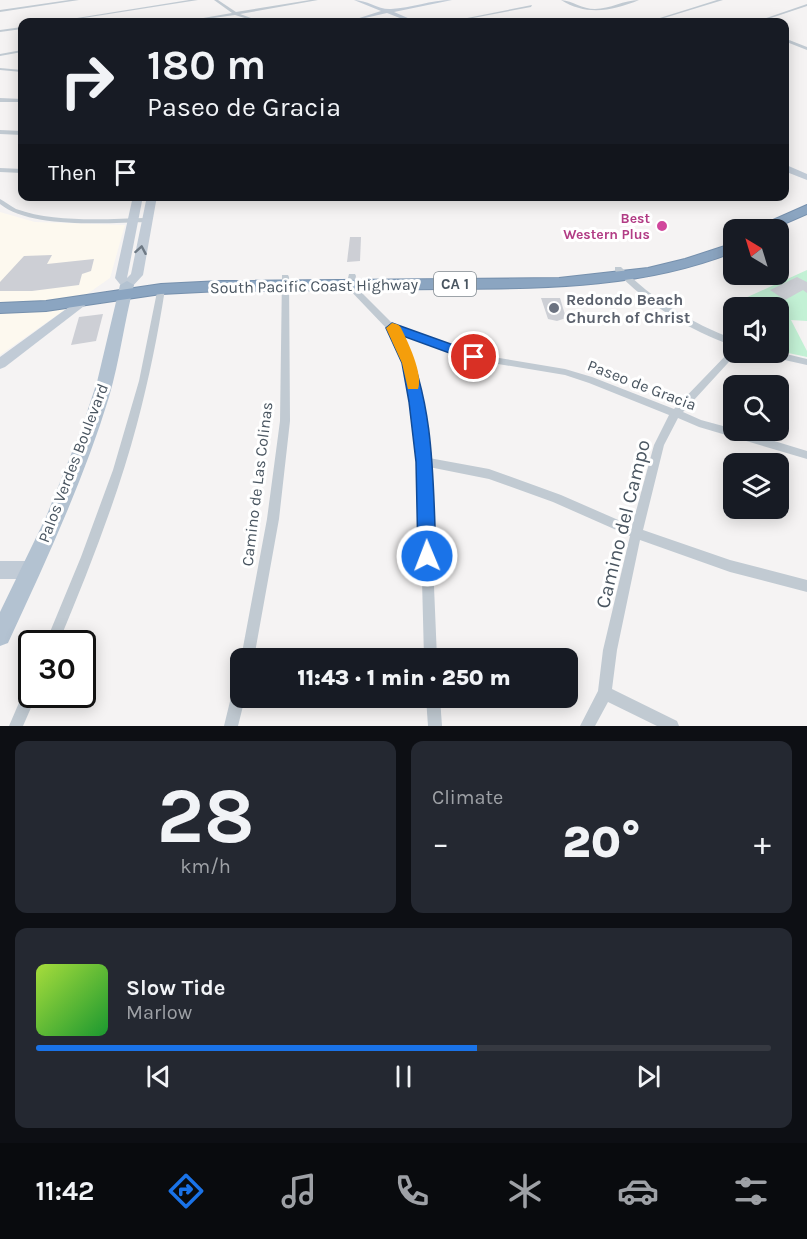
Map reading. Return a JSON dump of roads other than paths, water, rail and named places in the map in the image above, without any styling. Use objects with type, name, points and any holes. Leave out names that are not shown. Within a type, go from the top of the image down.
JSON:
[{"type":"highway","points":[[784,219],[807,209]]},
{"type":"highway","points":[[789,225],[807,217]]},
{"type":"highway","name":"South Pacific Coast Highway","points":[[0,307],[46,306],[84,300],[126,289],[285,281],[559,283],[681,266],[723,248]]},
{"type":"highway","name":"South Pacific Coast Highway","points":[[0,298],[40,298],[224,277],[285,281]]},
{"type":"highway","points":[[0,307],[33,302],[40,298]]},
{"type":"main road","points":[[357,0],[403,18]]},
{"type":"main road","points":[[356,18],[437,0]]},
{"type":"main road","points":[[363,18],[385,11],[449,0]]},
{"type":"main road","points":[[789,169],[807,177]]},
{"type":"main road","name":"Palos Verdes Boulevard","points":[[126,289],[121,278],[137,201]]},
{"type":"main road","name":"Palos Verdes Boulevard","points":[[0,635],[66,489],[100,397],[111,360],[126,289],[137,275],[151,201]]},
{"type":"main road","points":[[0,364],[84,300]]},
{"type":"main road","points":[[0,570],[31,570]]},
{"type":"street","points":[[0,11],[77,0]]},
{"type":"street","points":[[79,18],[194,0]]},
{"type":"street","points":[[216,0],[236,14],[250,18]]},
{"type":"street","points":[[211,18],[316,0]]},
{"type":"street","points":[[563,0],[592,13],[637,0]]},
{"type":"street","points":[[662,18],[721,0]]},
{"type":"street","points":[[768,18],[807,4]]},
{"type":"street","points":[[470,18],[531,6]]},
{"type":"street","points":[[0,31],[18,29]]},
{"type":"street","points":[[789,41],[806,48]]},
{"type":"street","points":[[0,55],[18,52]]},
{"type":"street","points":[[0,69],[18,71]]},
{"type":"street","points":[[0,100],[18,101]]},
{"type":"street","points":[[0,132],[18,133]]},
{"type":"street","points":[[0,170],[18,171]]},
{"type":"street","points":[[0,201],[7,208],[23,215],[50,218],[147,219]]},
{"type":"street","points":[[622,274],[660,306],[723,338]]},
{"type":"street","name":"Camino de Las Colinas","points":[[249,648],[273,519],[285,421],[285,281]]},
{"type":"street","name":"Paseo de Gracia","points":[[351,281],[392,328],[474,357],[565,372],[592,380],[675,414],[744,438],[807,455]]},
{"type":"street","points":[[57,630],[110,498],[126,446],[144,386],[158,317],[161,289]]},
{"type":"street","points":[[392,328],[409,363],[424,462],[430,648]]},
{"type":"street","points":[[789,358],[807,362]]},
{"type":"street","name":"Camino del Campo","points":[[587,726],[604,693],[610,650],[636,533],[659,445],[675,414],[724,363]]},
{"type":"street","points":[[424,462],[489,474],[557,498],[636,533],[730,566],[807,586]]},
{"type":"street","points":[[604,693],[672,726]]},
{"type":"street","points":[[16,726],[24,708]]},
{"type":"street","points":[[231,726],[235,708]]},
{"type":"street","points":[[434,708],[435,726]]},
{"type":"place","name":"Best Western Plus","points":[[662,226]]},
{"type":"place","name":"Redondo Beach Church of Christ","points":[[554,308]]}]
